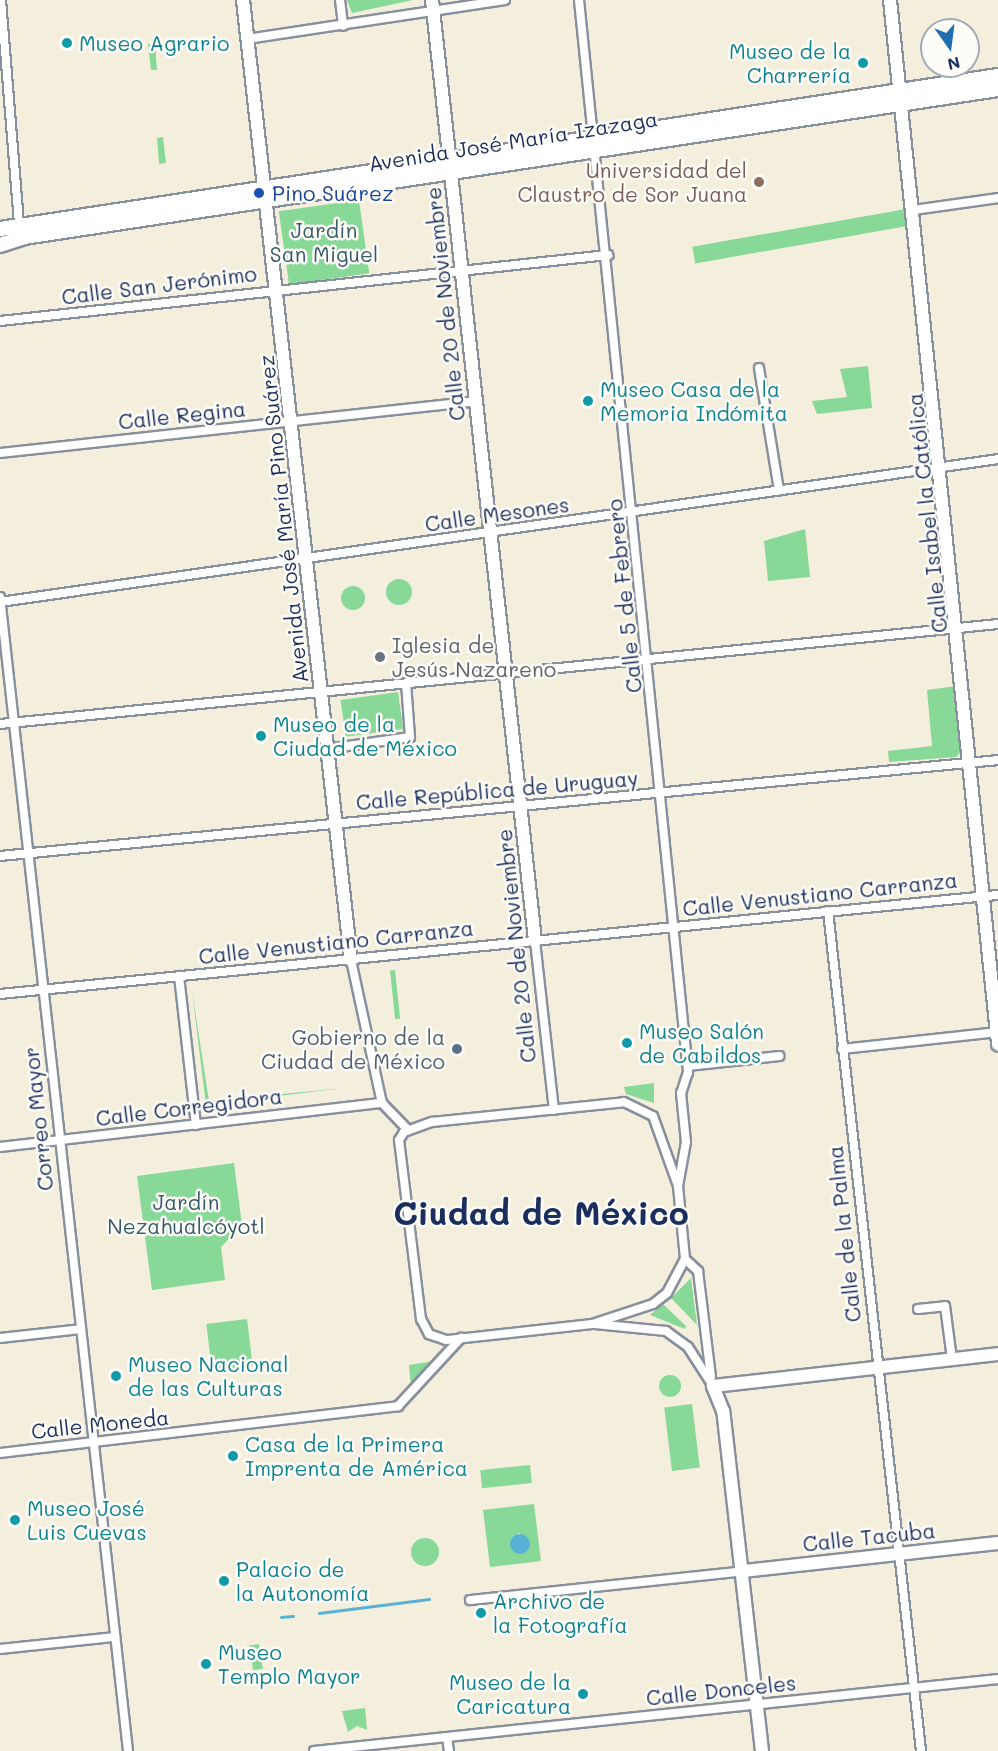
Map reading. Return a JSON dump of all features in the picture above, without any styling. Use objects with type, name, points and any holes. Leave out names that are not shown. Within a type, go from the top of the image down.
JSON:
[{"type":"main road","name":"Avenida José María Izazaga","points":[[901,97],[998,76]]},
{"type":"main road","name":"Avenida José María Izazaga","points":[[0,229],[19,224],[265,193],[901,97],[998,88]]},
{"type":"main road","name":"Avenida José María Izazaga","points":[[0,245],[265,193]]},
{"type":"street","points":[[1,0],[19,224]]},
{"type":"street","name":"Avenida José María Pino Suárez","points":[[243,0],[308,561],[351,960],[382,1103]]},
{"type":"street","points":[[340,0],[343,26]]},
{"type":"street","points":[[247,39],[343,26],[432,6],[505,0]]},
{"type":"street","name":"Calle 5 de Febrero","points":[[579,0],[608,255],[688,1066],[681,1093],[686,1142],[678,1186]]},
{"type":"street","name":"Calle Isabel la Católica","points":[[890,0],[942,468],[997,1034]]},
{"type":"street","name":"Calle 20 de Noviembre","points":[[432,6],[554,1110]]},
{"type":"street","points":[[914,210],[998,198]]},
{"type":"street","name":"Calle San Jerónimo","points":[[0,321],[461,269],[608,255]]},
{"type":"street","points":[[759,368],[778,490]]},
{"type":"street","name":"Calle Regina","points":[[0,453],[476,401]]},
{"type":"street","name":"Calle Mesones","points":[[0,602],[308,561],[490,532],[998,459]]},
{"type":"street","name":"Correo Mayor","points":[[0,597],[58,1141],[128,1751]]},
{"type":"street","points":[[0,724],[649,661],[998,624]]},
{"type":"street","points":[[327,749],[410,737],[406,683]]},
{"type":"street","name":"Calle República de Uruguay","points":[[0,856],[998,760]]},
{"type":"street","name":"Calle Venustiano Carranza","points":[[0,994],[998,895]]},
{"type":"street","name":"Calle de la Palma","points":[[828,911],[876,1368],[921,1751]]},
{"type":"street","points":[[179,976],[196,1125]]},
{"type":"street","points":[[842,1049],[997,1034]]},
{"type":"street","points":[[688,1066],[779,1056]]},
{"type":"street","points":[[406,1129],[624,1102],[644,1107],[660,1129],[678,1186],[685,1259],[672,1287],[658,1301],[592,1324]]},
{"type":"street","points":[[382,1103],[406,1129]]},
{"type":"street","name":"Calle Corregidora","points":[[0,1147],[382,1103]]},
{"type":"street","points":[[406,1129],[399,1140],[422,1319],[436,1338],[461,1338],[592,1324],[666,1330],[688,1347],[713,1386],[723,1411],[744,1571],[762,1751]]},
{"type":"street","points":[[685,1259],[698,1271],[713,1386]]},
{"type":"street","points":[[918,1309],[945,1306],[952,1359]]},
{"type":"street","points":[[0,1338],[81,1329]]},
{"type":"street","name":"Calle Moneda","points":[[0,1453],[398,1406],[461,1338]]},
{"type":"street","points":[[713,1386],[998,1354]]},
{"type":"street","name":"Calle Tacuba","points":[[744,1571],[998,1543]]},
{"type":"street","points":[[470,1600],[744,1571]]},
{"type":"street","points":[[0,1649],[115,1637]]},
{"type":"street","name":"Calle Donceles","points":[[314,1751],[998,1679]]},
{"type":"street","points":[[447,1737],[449,1751]]},
{"type":"green space","points":[[347,0],[413,0],[352,13]]},
{"type":"green space","points":[[148,44],[155,44],[157,70],[151,70]]},
{"type":"green space","points":[[163,137],[166,163],[159,164],[157,138]]},
{"type":"green space","name":"Jardín San Miguel","points":[[359,200],[369,273],[289,285],[279,211]]},
{"type":"green space","points":[[906,209],[909,226],[695,263],[692,247]]},
{"type":"green space","points":[[868,366],[872,408],[817,414],[812,401],[847,397],[840,369]]},
{"type":"green space","points":[[805,529],[810,577],[768,581],[764,541]]},
{"type":"green space","points":[[399,579],[408,583],[412,592],[408,601],[399,605],[390,601],[386,592],[390,583]]},
{"type":"green space","points":[[353,586],[362,589],[365,598],[362,607],[353,610],[344,607],[341,598],[344,589]]},
{"type":"green space","points":[[956,686],[961,752],[956,757],[889,762],[888,751],[932,746],[927,690]]},
{"type":"green space","points":[[398,692],[403,729],[346,737],[341,700]]},
{"type":"green space","points":[[395,970],[400,1019],[395,1019],[390,971]]},
{"type":"green space","points":[[192,991],[209,1101],[344,1088],[206,1105]]},
{"type":"green space","points":[[654,1083],[654,1103],[626,1094],[624,1087]]},
{"type":"green space","name":"Jardín Nezahualcóyotl","points":[[234,1163],[242,1225],[221,1247],[225,1280],[152,1290],[137,1176]]},
{"type":"green space","points":[[691,1278],[697,1325],[671,1298]]},
{"type":"green space","points":[[663,1304],[686,1326],[685,1329],[650,1315]]},
{"type":"green space","points":[[247,1319],[253,1366],[212,1371],[206,1324]]},
{"type":"green space","points":[[434,1361],[411,1388],[409,1365]]},
{"type":"green space","points":[[670,1375],[678,1378],[681,1386],[678,1394],[670,1397],[662,1394],[659,1386],[662,1378]]},
{"type":"green space","points":[[692,1404],[700,1468],[672,1471],[664,1407]]},
{"type":"green space","points":[[530,1465],[532,1483],[482,1488],[480,1470]]},
{"type":"green space","points":[[534,1504],[541,1561],[490,1567],[483,1510]],"holes":[[[519,1533],[530,1542],[524,1551],[512,1541]]]},
{"type":"green space","points":[[425,1538],[435,1542],[439,1552],[435,1562],[425,1566],[415,1562],[411,1552],[415,1542]]},
{"type":"green space","points":[[259,1644],[263,1669],[253,1670],[249,1646]]},
{"type":"green space","points":[[365,1708],[367,1730],[357,1726],[348,1732],[342,1711]]},
{"type":"water","points":[[520,1534],[527,1537],[530,1544],[527,1551],[520,1554],[513,1551],[510,1544],[513,1537]]},
{"type":"waterway","points":[[319,1613],[429,1599]]},
{"type":"waterway","points":[[281,1617],[293,1616]]},
{"type":"place","name":"Museo Agrario","points":[[67,43]]},
{"type":"place","name":"Museo de la Charrería","points":[[863,63]]},
{"type":"place","name":"Universidad del Claustro de Sor Juana","points":[[759,182]]},
{"type":"place","name":"Pino Suárez","points":[[259,193]]},
{"type":"place","name":"Museo Casa de la Memoria Indómita","points":[[588,401]]},
{"type":"place","name":"Iglesia de Jesús Nazareno","points":[[380,657]]},
{"type":"place","name":"Museo de la Ciudad de México","points":[[261,736]]},
{"type":"place","name":"Museo Salón de Cabildos","points":[[627,1043]]},
{"type":"place","name":"Gobierno de la Ciudad de México","points":[[457,1049]]},
{"type":"place","name":"Museo Nacional de las Culturas","points":[[116,1376]]},
{"type":"place","name":"Casa de la Primera Imprenta de América","points":[[233,1456]]},
{"type":"place","name":"Museo José Luis Cuevas","points":[[15,1520]]},
{"type":"place","name":"Palacio de la Autonomía","points":[[224,1581]]},
{"type":"place","name":"Archivo de la Fotografía","points":[[481,1613]]},
{"type":"place","name":"Museo Templo Mayor","points":[[206,1664]]},
{"type":"place","name":"Museo de la Caricatura","points":[[583,1694]]},
{"type":"district","name":"Ciudad de México","points":[[541,1212]]}]
